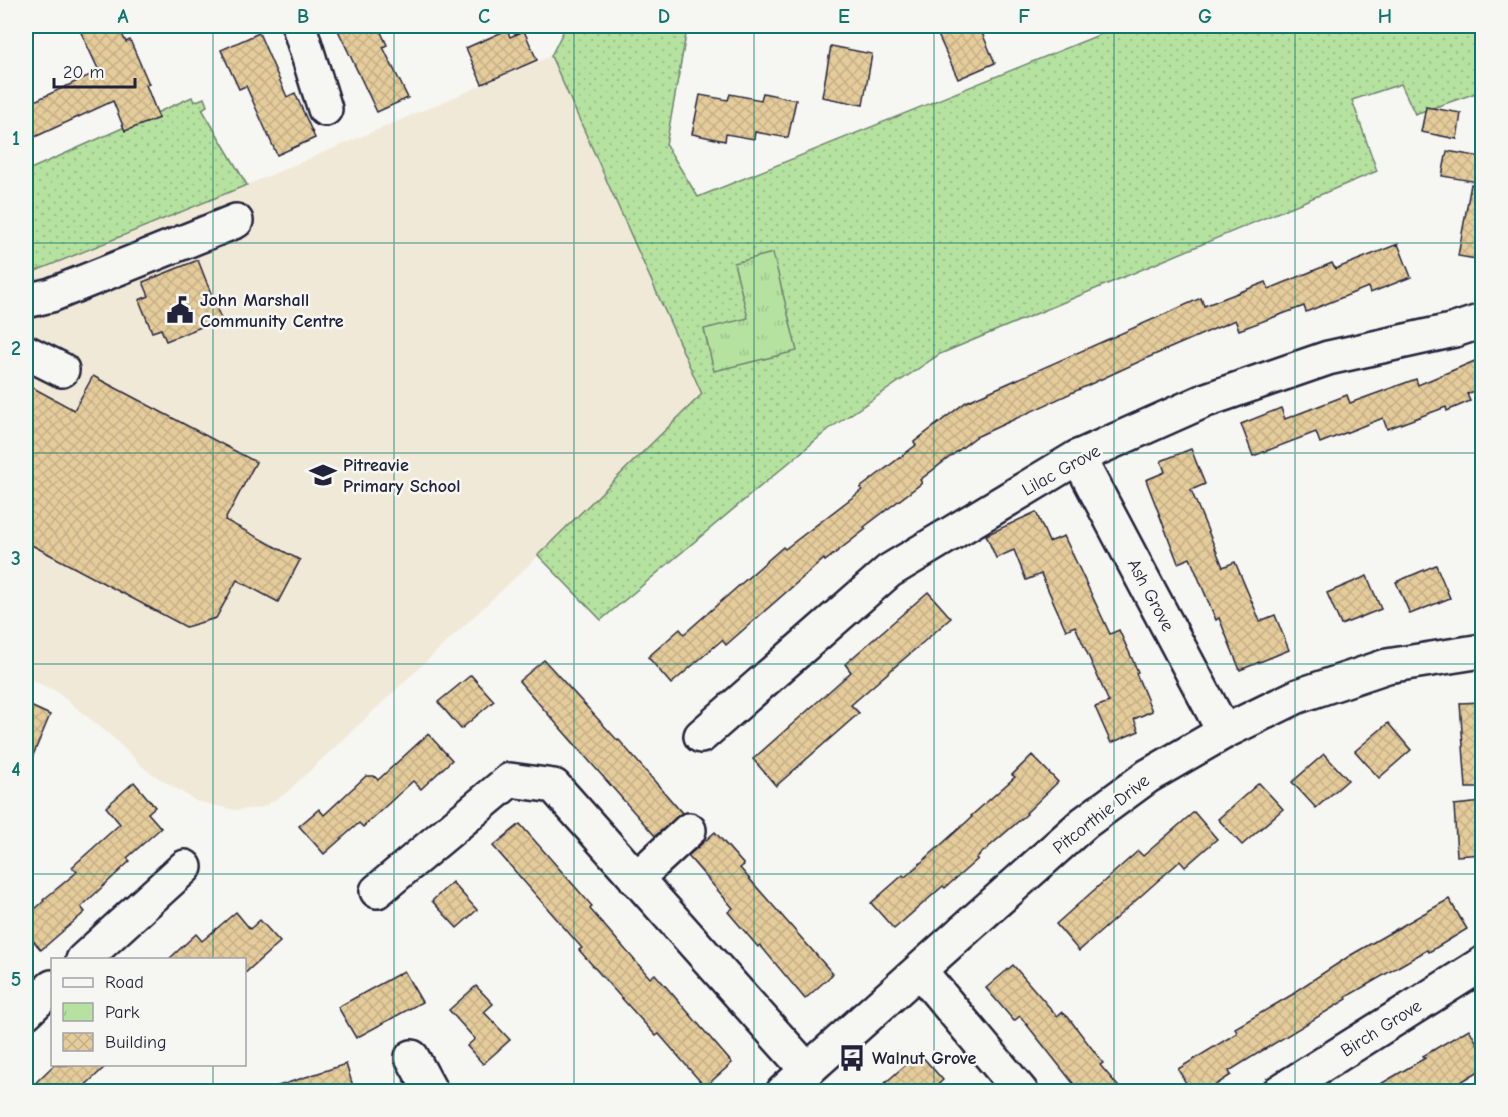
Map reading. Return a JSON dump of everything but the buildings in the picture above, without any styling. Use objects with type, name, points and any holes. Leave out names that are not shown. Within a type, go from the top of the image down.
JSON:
[{"type":"street","points":[[299,26],[325,109]]},
{"type":"street","points":[[26,301],[51,295],[236,221]]},
{"type":"street","name":"Lilac Grove","points":[[701,736],[889,571],[1077,457],[1206,400],[1328,358],[1455,330],[1482,321]]},
{"type":"street","points":[[26,352],[62,370]]},
{"type":"street","name":"Ash Grove","points":[[1077,457],[1224,732]]},
{"type":"street","name":"Pitcorthie Drive","points":[[795,1081],[1084,823],[1148,776],[1224,732],[1298,696],[1387,666],[1482,651]]},
{"type":"street","points":[[377,891],[510,780],[554,786],[636,879],[795,1081]]},
{"type":"street","points":[[636,879],[689,830]]},
{"type":"street","points":[[85,958],[185,867]]},
{"type":"street","name":"Birch Grove","points":[[1279,1092],[1482,964]]},
{"type":"street","points":[[920,971],[1021,1092]]},
{"type":"street","points":[[26,1012],[51,988]]},
{"type":"street","points":[[412,1057],[431,1092]]},
{"type":"shaded area","name":"Pitreavie Primary School","points":[[551,56],[702,394],[533,561],[285,794],[261,808],[234,810],[196,801],[146,770],[110,735],[54,690],[26,678],[26,275],[247,185]]},
{"type":"green space","points":[[566,26],[670,26],[687,29],[666,145],[698,197],[1121,26],[1482,26],[1482,91],[1415,114],[1401,84],[1352,100],[1377,171],[940,354],[829,429],[601,620],[538,555],[702,394],[551,56]]},
{"type":"green space","points":[[192,97],[194,102],[204,98],[207,106],[202,109],[247,185],[26,275],[26,171]]},
{"type":"green space","points":[[773,253],[797,351],[714,371],[704,329],[748,318],[734,263]]},
{"type":"place","name":"John Marshall Community Centre","points":[[180,310]]},
{"type":"place","name":"Pitreavie Primary School","points":[[323,475]]},
{"type":"place","name":"Walnut Grove","points":[[852,1058]]}]
